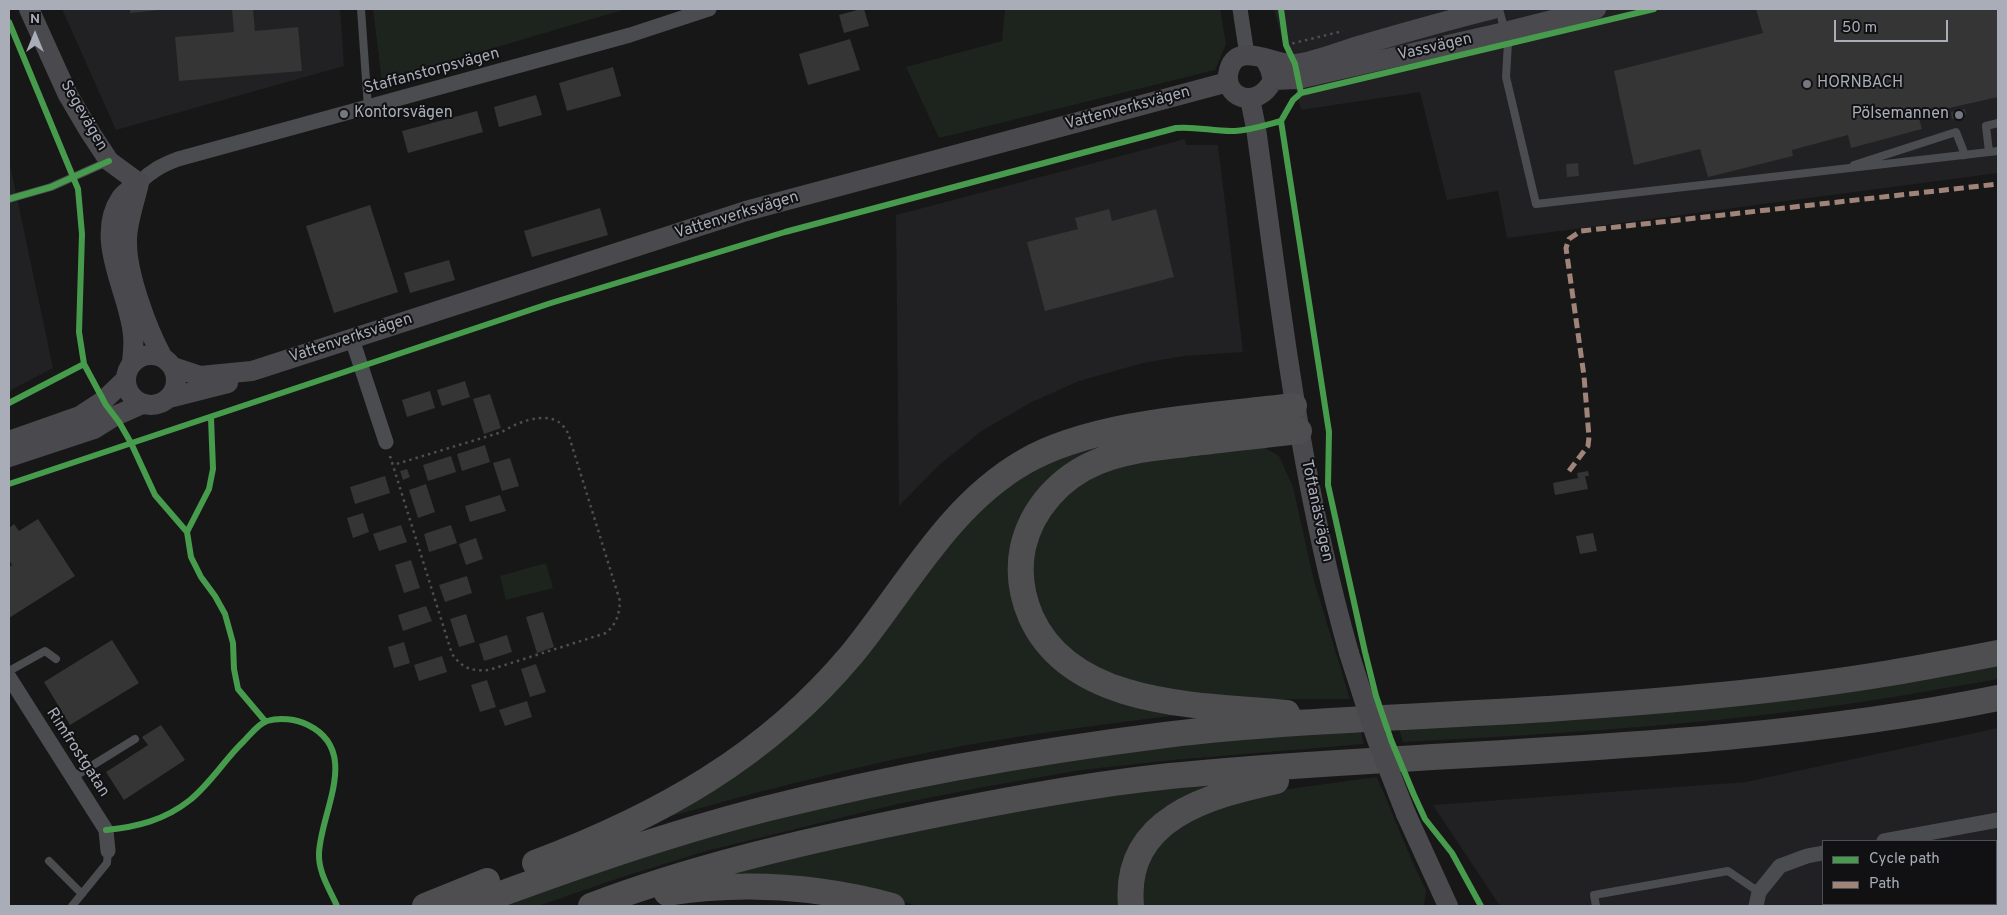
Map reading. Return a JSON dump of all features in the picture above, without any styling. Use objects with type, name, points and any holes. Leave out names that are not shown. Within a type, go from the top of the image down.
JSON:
[{"type":"highway","points":[[1296,418],[1122,454],[1097,462],[1079,471],[1062,482],[1045,500],[1034,518],[1025,538],[1021,556],[1022,591],[1033,622],[1047,645],[1080,672],[1115,688],[1186,704],[1357,719]]},
{"type":"highway","points":[[425,906],[564,852],[618,828],[691,791],[752,750],[797,713],[834,676],[945,532],[971,503],[1004,475],[1024,462],[1063,445],[1108,432],[1177,420],[1296,418]]},
{"type":"highway","points":[[468,906],[566,870],[764,809],[941,770],[1044,752],[1169,735],[1357,719],[1550,709],[1718,696],[1888,674],[1998,653]]},
{"type":"highway","points":[[591,906],[696,872],[854,831],[1082,788],[1168,776],[1502,754],[1809,728],[1998,698]]},
{"type":"highway","points":[[1131,906],[1131,876],[1146,844],[1170,818],[1188,807],[1207,799],[1279,781],[1318,775],[1421,766],[1502,754]]},
{"type":"highway","points":[[605,906],[683,891],[764,886],[836,893],[892,906]]},
{"type":"street","name":"Segevägen","points":[[29,9],[68,95],[109,161],[139,183]]},
{"type":"street","name":"Staffanstorpsvägen","points":[[139,183],[161,166],[178,159],[630,35],[687,12],[710,9]]},
{"type":"street","points":[[1240,9],[1256,57],[1270,69],[1273,80],[1264,93],[1250,99],[1241,97],[1234,92],[1228,82],[1228,73],[1231,66],[1240,57],[1256,57]]},
{"type":"street","name":"Vassvägen","points":[[1256,57],[1295,64],[1494,9]]},
{"type":"street","name":"Vassvägen","points":[[1273,80],[1298,79],[1505,32],[1596,9]]},
{"type":"street","name":"Vattenverksvägen","points":[[169,398],[231,382],[252,371],[746,211],[1228,82]]},
{"type":"street","name":"Toftanäsvägen","points":[[1250,99],[1256,128],[1296,418],[1316,519],[1349,653],[1373,729],[1406,814],[1448,906]]},
{"type":"street","points":[[139,183],[128,227],[128,252],[133,276],[150,331],[176,378],[175,388],[169,398],[156,406],[142,404],[132,398],[126,389],[133,336],[114,262],[112,236],[117,205],[122,196],[139,183]]},
{"type":"street","points":[[352,339],[386,442]]},
{"type":"street","points":[[9,441],[80,416],[103,401],[128,371],[145,355],[168,362]]},
{"type":"street","name":"Vattenverksvägen","points":[[168,362],[200,376],[252,371]]},
{"type":"street","points":[[9,457],[94,429],[114,416],[142,404]]},
{"type":"street","name":"Rimfrostgatan","points":[[9,677],[106,830],[108,851]]},
{"type":"street","points":[[1889,840],[1998,820]]},
{"type":"street","points":[[1757,899],[1780,866],[1822,852]]},
{"type":"lane","points":[[361,9],[368,108]]},
{"type":"lane","points":[[1499,9],[1508,43],[1506,77],[1536,204],[1837,171],[1998,151]]},
{"type":"lane","points":[[1988,152],[1986,126],[1998,123]]},
{"type":"lane","points":[[1837,171],[1956,132],[1965,155]]},
{"type":"lane","points":[[9,198],[51,187],[109,161]]},
{"type":"lane","points":[[9,671],[45,651],[56,659]]},
{"type":"lane","points":[[72,778],[135,739]]},
{"type":"lane","points":[[72,906],[107,863],[108,851]]},
{"type":"lane","points":[[49,861],[82,894]]},
{"type":"lane","points":[[1596,906],[1594,895],[1728,871],[1757,899]]},
{"type":"path","points":[[386,442],[393,465],[452,654],[460,664],[474,670],[489,670],[606,633],[613,627],[619,615],[620,601],[568,433],[560,423],[546,419],[534,419],[513,425],[502,432],[393,465]]},
{"type":"shaded area","points":[[62,9],[340,9],[344,66],[116,130]]},
{"type":"shaded area","points":[[373,9],[626,9],[382,81]]},
{"type":"shaded area","points":[[1005,9],[1220,9],[1226,44],[1215,70],[939,138],[906,67],[1002,41]]},
{"type":"shaded area","points":[[1274,9],[1998,9],[1998,173],[1507,238],[1498,191],[1447,200],[1420,92],[1301,110]]},
{"type":"shaded area","points":[[1185,139],[1186,145],[1218,145],[1243,352],[1184,356],[1143,363],[1079,381],[1032,402],[983,430],[939,465],[899,506],[896,215]]},
{"type":"shaded area","points":[[9,160],[53,368],[9,391]]},
{"type":"shaded area","points":[[1122,444],[1017,530],[1045,658],[1195,713],[1052,732],[926,753],[803,781],[640,825],[683,804],[930,565],[1001,486],[1079,447]]},
{"type":"shaded area","points":[[1260,445],[1279,456],[1293,487],[1314,581],[1350,699],[1259,699],[1209,695],[1156,687],[1114,676],[1069,652],[1044,621],[1031,579],[1039,527],[1060,497],[1116,464]]},
{"type":"shaded area","points":[[546,563],[553,588],[506,600],[500,576]]},
{"type":"shaded area","points":[[1998,661],[1998,679],[1901,696],[1754,716],[1604,730],[1403,742],[1398,725]]},
{"type":"shaded area","points":[[1360,727],[1364,744],[1173,760],[1081,770],[897,804],[706,851],[538,906],[489,906],[796,810],[1082,754]]},
{"type":"shaded area","points":[[1998,728],[1998,906],[1500,906],[1433,805],[1746,782]]},
{"type":"shaded area","points":[[1377,777],[1426,890],[1424,906],[1140,906],[1148,859],[1181,822],[1266,792]]},
{"type":"shaded area","points":[[1251,778],[1181,802],[1122,906],[918,906],[876,894],[732,880],[736,868],[1030,805]]},
{"type":"building","points":[[130,9],[160,9],[160,10],[130,13]]},
{"type":"building","points":[[232,9],[253,9],[255,31],[298,27],[302,71],[179,81],[175,37],[234,32]]},
{"type":"building","points":[[864,9],[869,26],[844,33],[839,15]]},
{"type":"building","name":"HORNBACH","points":[[1756,9],[1998,9],[1998,97],[1918,115],[1922,129],[1851,148],[1848,135],[1792,150],[1793,156],[1708,177],[1700,149],[1634,165],[1614,71],[1763,33]]},
{"type":"building","points":[[850,39],[860,70],[808,85],[799,54]]},
{"type":"building","points":[[613,67],[621,96],[567,111],[559,83]]},
{"type":"building","points":[[536,95],[542,115],[499,127],[494,107]]},
{"type":"building","points":[[1965,109],[1966,115],[1952,119],[1951,112]]},
{"type":"building","points":[[477,111],[483,132],[408,153],[402,131]]},
{"type":"building","points":[[1578,163],[1579,176],[1567,177],[1566,164]]},
{"type":"building","points":[[370,205],[398,292],[334,313],[306,226]]},
{"type":"building","points":[[600,208],[608,235],[532,257],[524,231]]},
{"type":"building","points":[[1109,209],[1112,221],[1156,209],[1174,277],[1045,311],[1027,242],[1078,229],[1075,218]]},
{"type":"building","points":[[449,260],[455,280],[410,293],[404,273]]},
{"type":"building","points":[[465,381],[470,397],[442,406],[437,390]]},
{"type":"building","points":[[430,391],[435,408],[407,417],[402,400]]},
{"type":"building","points":[[490,394],[501,428],[484,434],[473,399]]},
{"type":"building","points":[[485,445],[490,462],[462,471],[457,454]]},
{"type":"building","points":[[451,456],[456,472],[428,481],[423,465]]},
{"type":"building","points":[[510,458],[519,486],[502,491],[493,463]]},
{"type":"building","points":[[407,469],[410,477],[403,480],[400,471]]},
{"type":"building","points":[[1588,471],[1589,476],[1585,476],[1588,489],[1555,495],[1553,483],[1578,478],[1577,473]]},
{"type":"building","points":[[385,476],[390,493],[355,504],[350,487]]},
{"type":"building","points":[[426,484],[435,512],[418,518],[409,490]]},
{"type":"building","points":[[500,495],[506,511],[470,522],[465,506]]},
{"type":"building","points":[[363,513],[369,532],[353,538],[347,518]]},
{"type":"building","points":[[38,519],[75,576],[9,618],[9,567],[12,565],[9,560],[9,528],[14,524],[19,531]]},
{"type":"building","points":[[401,525],[407,542],[379,551],[373,534]]},
{"type":"building","points":[[451,525],[457,543],[429,552],[424,534]]},
{"type":"building","points":[[1593,533],[1597,551],[1580,554],[1576,536]]},
{"type":"building","points":[[476,538],[483,559],[466,565],[459,544]]},
{"type":"building","points":[[411,560],[420,588],[404,593],[395,565]]},
{"type":"building","points":[[467,576],[472,593],[445,602],[439,585]]},
{"type":"building","points":[[426,606],[432,621],[403,631],[398,615]]},
{"type":"building","points":[[543,612],[554,647],[537,653],[526,617]]},
{"type":"building","points":[[466,614],[475,642],[459,647],[450,619]]},
{"type":"building","points":[[507,635],[512,652],[484,661],[479,644]]},
{"type":"building","points":[[112,640],[139,683],[70,725],[44,682]]},
{"type":"building","points":[[404,642],[410,663],[394,668],[388,647]]},
{"type":"building","points":[[442,656],[447,672],[419,681],[414,665]]},
{"type":"building","points":[[536,664],[546,692],[530,697],[521,669]]},
{"type":"building","points":[[487,680],[496,707],[480,712],[471,685]]},
{"type":"building","points":[[527,701],[532,717],[505,726],[499,710]]},
{"type":"building","points":[[161,725],[185,760],[124,800],[106,772],[148,745],[142,737]]},
{"type":"building","points":[[1913,905],[1955,905],[1955,906],[1909,906]]},
{"type":"marked path","points":[[1569,471],[1588,446],[1589,437],[1584,376],[1566,248],[1569,239],[1581,231],[1998,184]]},
{"type":"cycle path","points":[[1281,9],[1286,45],[1295,64],[1301,93]]},
{"type":"cycle path","points":[[1481,906],[1452,853],[1425,819],[1391,740],[1376,696],[1328,485],[1329,432],[1281,121],[1293,100],[1301,93],[1654,9]]},
{"type":"cycle path","points":[[9,22],[78,189],[82,234],[79,332],[84,364],[106,405],[119,422],[131,443],[155,495],[187,532],[191,557],[201,577],[225,614],[233,643],[234,669],[238,689],[265,721]]},
{"type":"cycle path","points":[[9,484],[551,303],[785,232],[1176,128],[1235,131],[1281,121]]},
{"type":"cycle path","points":[[9,199],[51,187],[109,161]]},
{"type":"cycle path","points":[[9,403],[84,364]]},
{"type":"cycle path","points":[[187,532],[209,489],[213,469],[211,418]]},
{"type":"cycle path","points":[[106,830],[129,827],[171,813],[198,793],[237,748],[261,724],[277,719],[298,721],[308,725],[324,736],[332,750],[335,766],[334,783],[321,837],[319,860],[325,881],[337,906]]},
{"type":"place","name":"HORNBACH","points":[[1807,84]]},
{"type":"place","name":"Kontorsvägen","points":[[344,114]]},
{"type":"place","name":"Pölsemannen","points":[[1959,115]]}]
